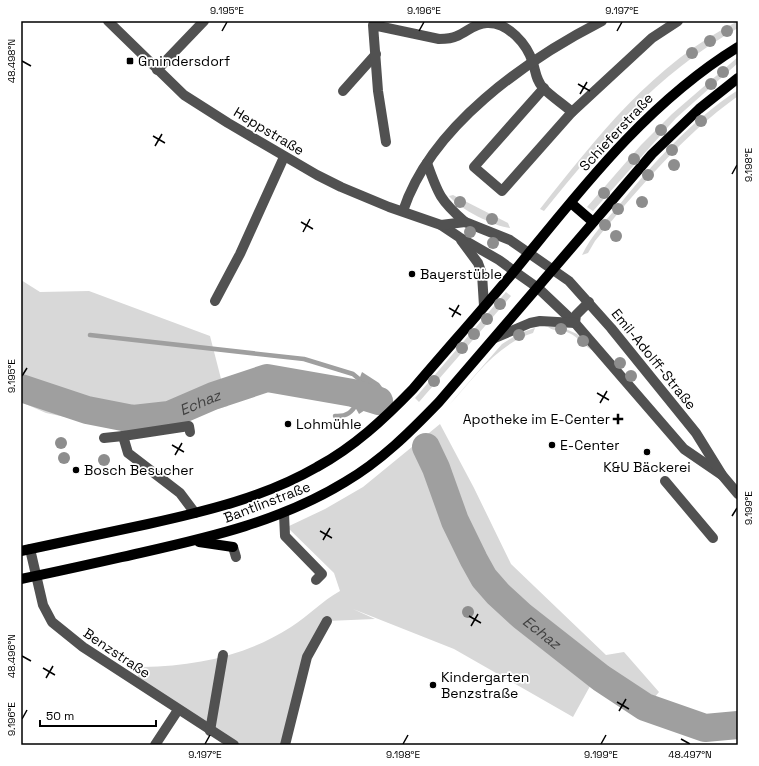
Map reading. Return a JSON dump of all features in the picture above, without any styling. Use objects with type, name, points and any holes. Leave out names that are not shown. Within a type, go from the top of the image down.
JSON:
[{"type":"main road","name":"Schieferstraße","points":[[530,252],[571,203],[647,118],[709,65],[738,47]]},
{"type":"main road","points":[[554,269],[593,222],[667,139],[699,109],[738,78]]},
{"type":"main road","points":[[571,203],[593,222]]},
{"type":"main road","name":"Bantlinstraße","points":[[25,550],[195,513],[253,496],[284,484],[317,467],[351,446],[399,404],[530,252]]},
{"type":"main road","name":"Bantlinstraße","points":[[21,579],[193,542],[232,532],[284,514],[311,502],[346,482],[381,457],[439,402],[554,269]]},
{"type":"main road","points":[[193,542],[234,552]]},
{"type":"street","name":"Heppstraße","points":[[108,21],[157,70],[197,104],[284,157],[346,190],[441,224],[459,237],[499,260],[538,288]]},
{"type":"street","points":[[157,70],[204,21]]},
{"type":"street","points":[[403,211],[412,188],[427,163],[460,122],[493,92],[533,62],[602,21]]},
{"type":"street","points":[[544,88],[474,166],[502,191],[572,112],[652,38],[678,21]]},
{"type":"street","points":[[386,142],[378,92],[373,23],[439,39],[456,37],[475,26],[485,23],[496,23],[507,28],[518,38],[533,62],[535,76],[544,88],[572,112]]},
{"type":"street","points":[[343,91],[376,54]]},
{"type":"street","points":[[215,301],[240,254],[284,157]]},
{"type":"street","points":[[427,163],[438,195],[446,206],[465,222]]},
{"type":"street","name":"Heppstraße","points":[[441,224],[465,222],[510,240],[554,269]]},
{"type":"street","points":[[459,237],[478,263],[482,274],[484,306]]},
{"type":"street","name":"Emil-Adolff-Straße","points":[[554,269],[569,281],[589,302],[696,433],[722,475],[738,494]]},
{"type":"street","name":"Emil-Adolff-Straße","points":[[538,288],[575,323],[684,449],[722,475]]},
{"type":"street","points":[[495,338],[530,323],[540,321],[575,323],[576,315],[589,302]]},
{"type":"street","points":[[104,438],[189,426],[190,432]]},
{"type":"street","points":[[123,436],[128,453],[180,493],[195,513]]},
{"type":"street","points":[[665,481],[713,538]]},
{"type":"street","points":[[284,514],[285,536],[322,574],[316,580]]},
{"type":"street","name":"Benzstraße","points":[[25,550],[36,576],[43,605],[52,622],[83,647],[210,731],[234,745]]},
{"type":"street","points":[[285,745],[307,657],[327,621]]},
{"type":"street","points":[[210,731],[223,655]]},
{"type":"street","points":[[155,745],[178,710]]},
{"type":"shaded area","points":[[738,21],[738,28],[708,46],[656,87],[610,133],[544,211],[540,209],[583,155],[653,80],[679,58],[707,38]]},
{"type":"shaded area","points":[[738,57],[738,63],[676,118],[593,211],[587,207],[641,145],[672,114]]},
{"type":"shaded area","points":[[738,90],[738,96],[698,128],[662,164],[595,241],[588,253],[582,255],[599,228],[675,142],[705,114]]},
{"type":"shaded area","points":[[453,195],[508,223],[510,228],[486,221],[468,211],[449,196]]},
{"type":"shaded area","points":[[21,280],[40,292],[89,291],[210,336],[228,406],[190,417],[113,427],[46,413],[21,402]]},
{"type":"shaded area","points":[[506,292],[511,296],[419,402],[415,398]]},
{"type":"shaded area","points":[[559,326],[577,334],[594,351],[573,335],[548,327]]},
{"type":"shaded area","points":[[535,328],[533,333],[520,338],[497,353],[449,405],[502,344],[520,333]]},
{"type":"shaded area","points":[[362,372],[379,383],[385,391],[379,401],[359,414],[351,400]]},
{"type":"shaded area","points":[[440,424],[474,488],[511,564],[606,655],[624,652],[659,692],[645,709],[594,679],[573,717],[454,649],[353,609],[375,619],[327,621],[315,639],[285,745],[234,745],[135,681],[143,667],[201,662],[220,658],[256,645],[291,627],[327,599],[340,591],[334,573],[287,527],[325,509],[363,487]]},
{"type":"waterway","points":[[90,335],[304,359],[353,374],[359,379],[361,384]]},
{"type":"waterway","name":"Echaz","points":[[21,388],[87,410],[133,419],[169,415],[213,396],[267,378],[353,393],[379,401]]},
{"type":"waterway","points":[[335,416],[346,415],[354,409],[358,402]]},
{"type":"waterway","name":"Echaz","points":[[426,447],[436,468],[455,521],[484,578],[498,594],[522,616],[601,678],[645,707],[705,728],[738,725]]},
{"type":"place","name":"Gmindersdorf","points":[[130,61]]},
{"type":"place","name":"Bayerstüble","points":[[412,274]]},
{"type":"place","name":"Apotheke im E-Center","points":[[618,419]]},
{"type":"place","name":"Lohmühle","points":[[288,424]]},
{"type":"place","name":"E-Center","points":[[552,445]]},
{"type":"place","name":"K&U Bäckerei","points":[[647,452]]},
{"type":"place","name":"Bosch Besucher","points":[[76,470]]},
{"type":"place","name":"Kindergarten Benzstraße","points":[[433,685]]}]
